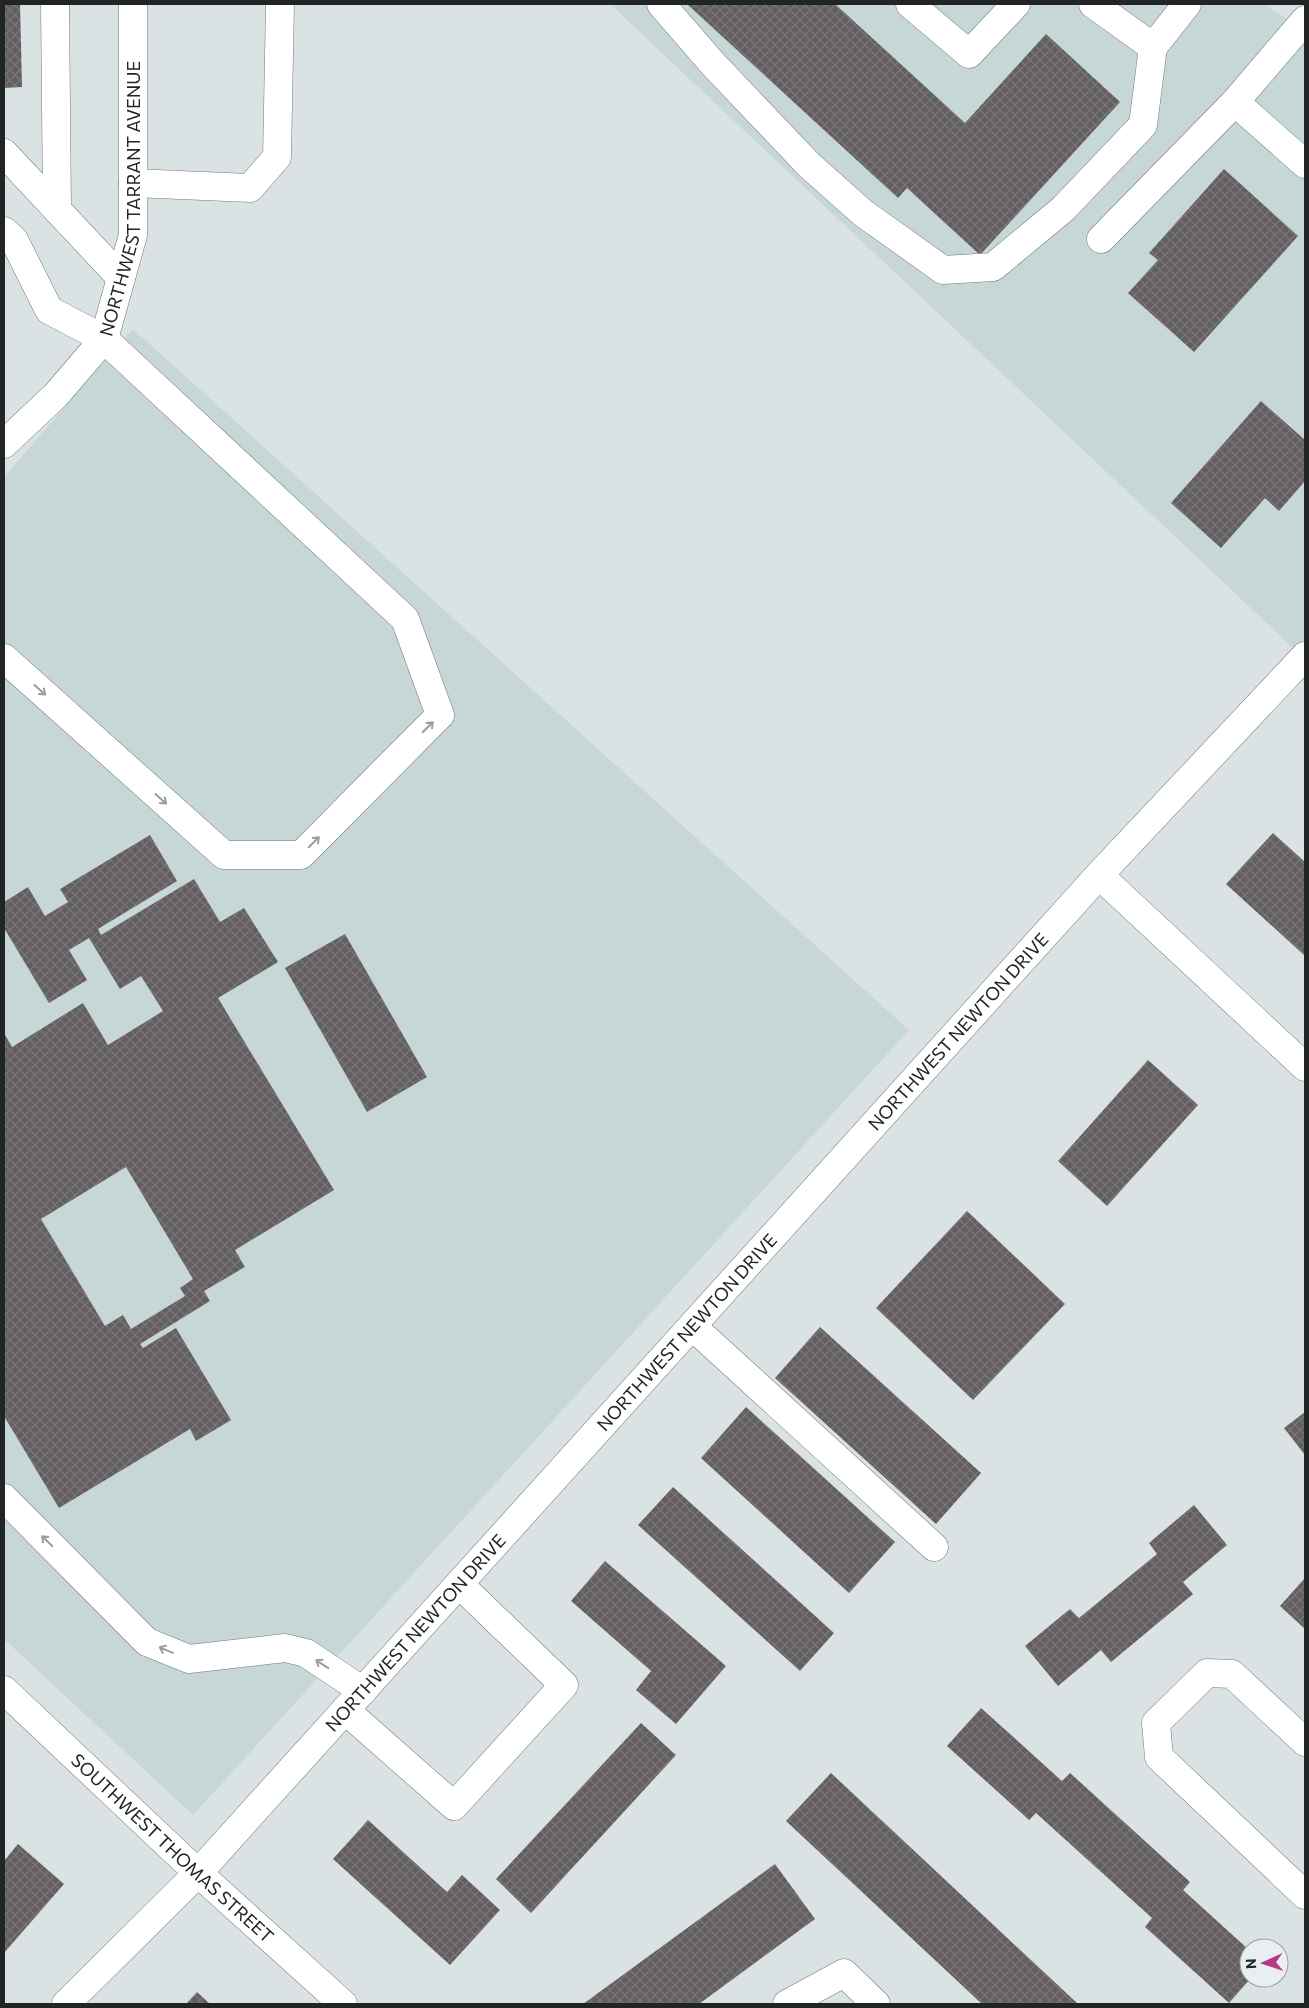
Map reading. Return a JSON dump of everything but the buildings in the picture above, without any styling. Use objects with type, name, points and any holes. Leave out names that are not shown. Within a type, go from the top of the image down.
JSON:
[{"type":"street","points":[[55,4],[57,210]]},
{"type":"street","name":"NORTHWEST TARRANT AVENUE","points":[[4,444],[56,395],[104,339],[133,235],[133,4]]},
{"type":"street","points":[[133,183],[250,188],[277,157],[280,4]]},
{"type":"street","points":[[660,4],[713,64],[809,165],[863,213],[943,270],[992,267],[1064,209],[1143,125],[1153,47],[1187,4]]},
{"type":"street","points":[[910,4],[969,54],[1016,4]]},
{"type":"street","points":[[1093,4],[1153,47]]},
{"type":"street","points":[[1101,239],[1235,102],[1305,20]]},
{"type":"street","points":[[1235,102],[1305,164]]},
{"type":"street","points":[[4,153],[121,278]]},
{"type":"street","points":[[4,231],[14,240],[48,310],[104,339],[405,619],[440,715],[301,855],[224,856],[4,658]]},
{"type":"street","name":"NORTHWEST NEWTON DRIVE","points":[[66,2004],[198,1873],[1099,875],[1305,656]]},
{"type":"street","points":[[1099,875],[1305,1067]]},
{"type":"street","points":[[692,1326],[934,1547]]},
{"type":"street","points":[[4,1498],[147,1642],[189,1659],[285,1648],[306,1653],[354,1700],[454,1806],[564,1685],[459,1584]]},
{"type":"street","points":[[1305,1742],[1232,1674],[1207,1673],[1156,1722],[1159,1756],[1305,1895]]},
{"type":"street","name":"SOUTHWEST THOMAS STREET","points":[[4,1690],[198,1873],[343,2004]]},
{"type":"street","points":[[787,2004],[844,1973],[876,2004]]},
{"type":"shaded area","points":[[610,4],[1264,4],[1305,31],[1305,659]]},
{"type":"shaded area","points":[[133,329],[909,1030],[193,1815],[4,1639],[4,477]]}]
